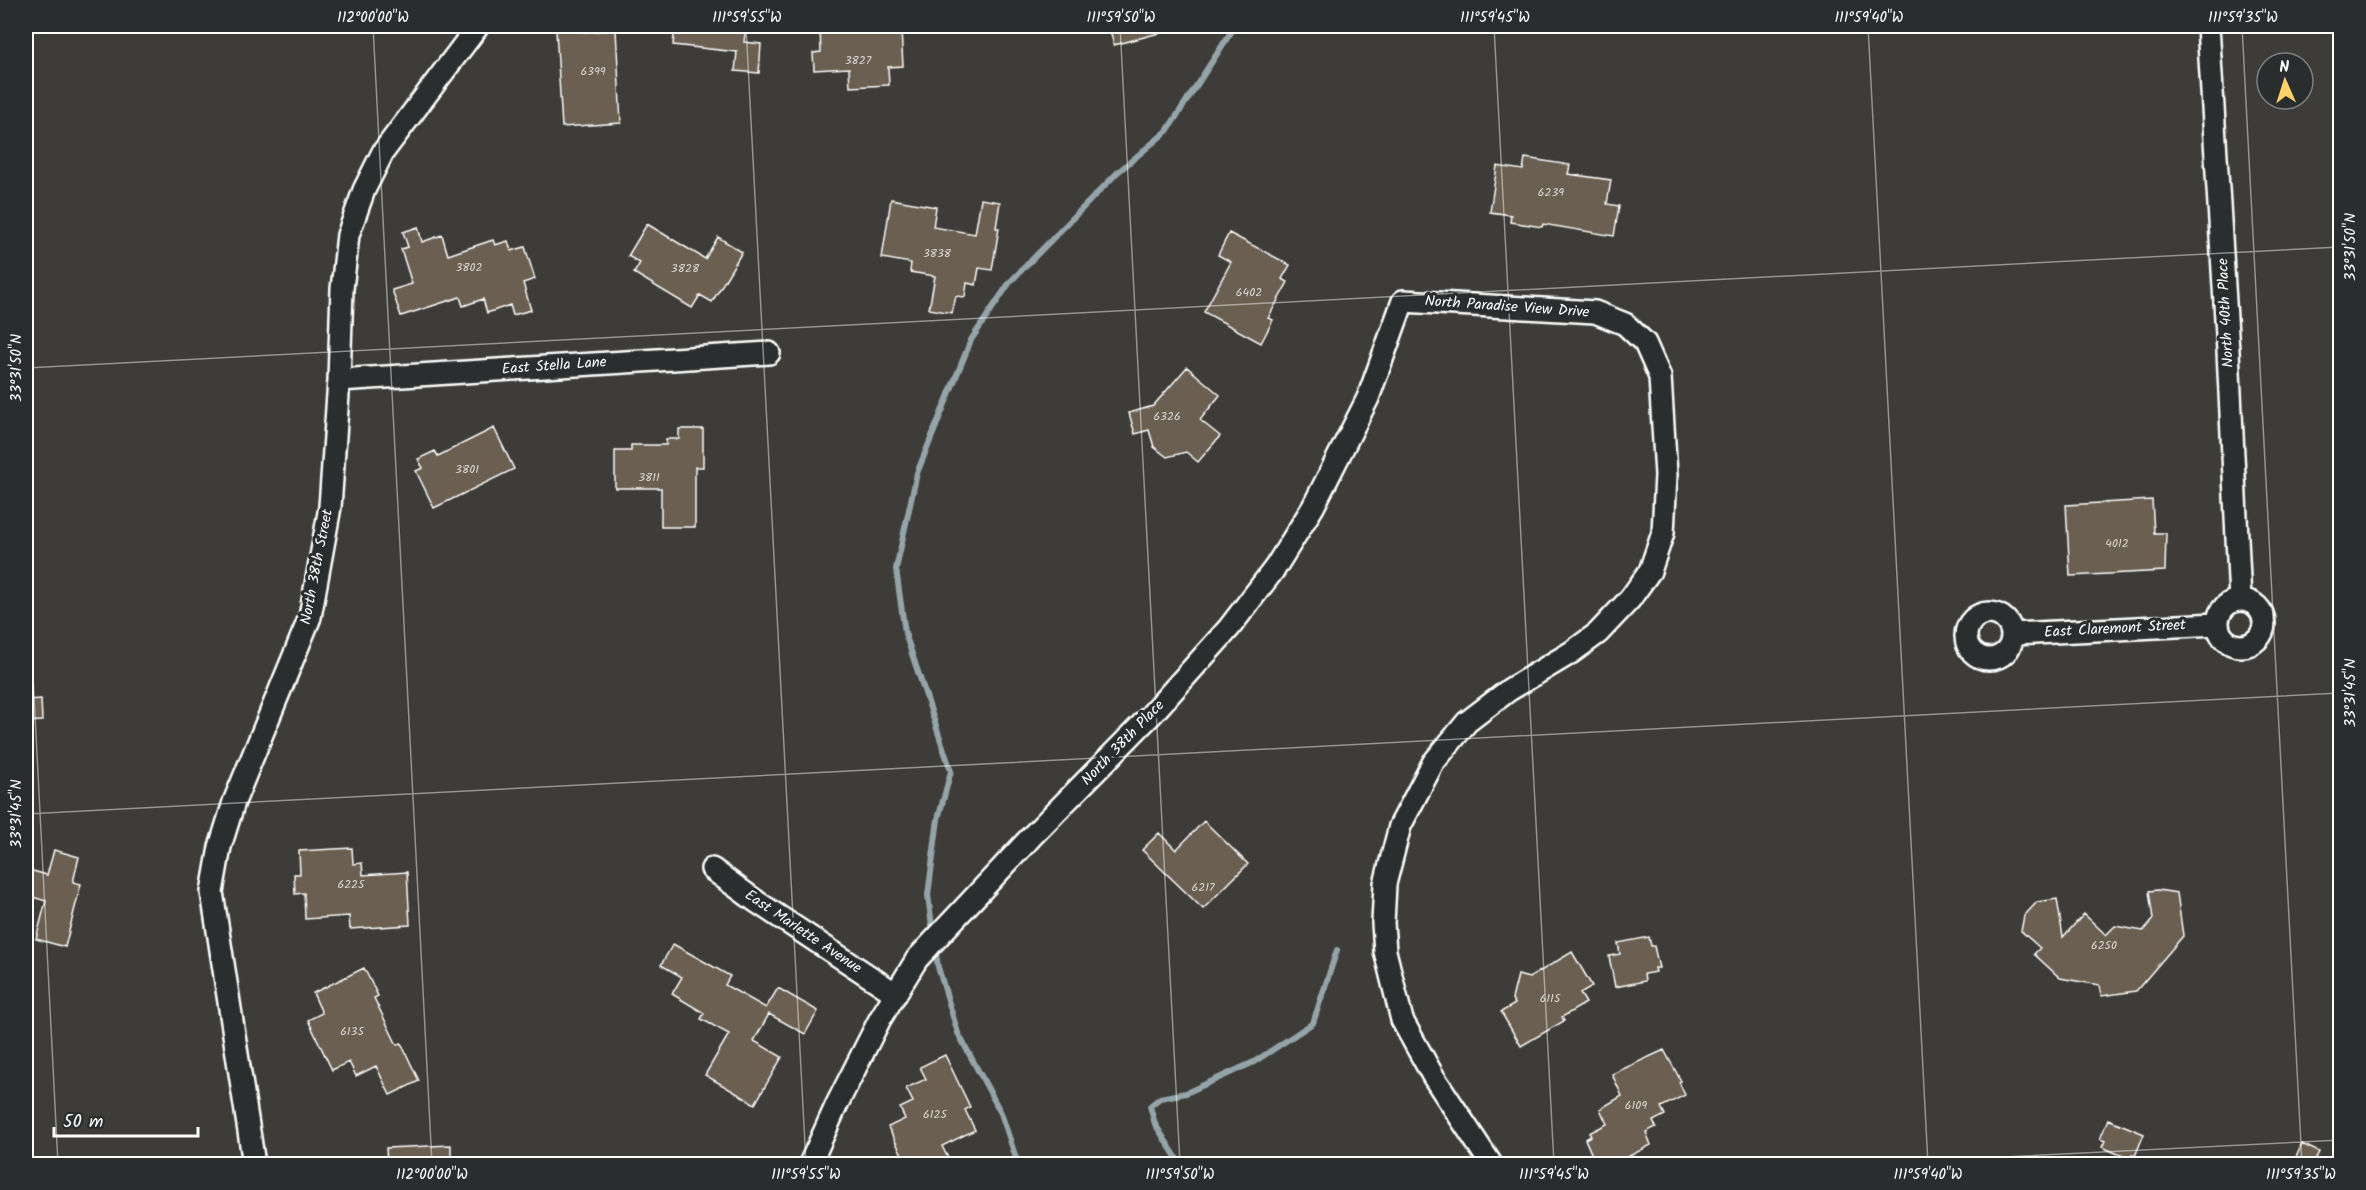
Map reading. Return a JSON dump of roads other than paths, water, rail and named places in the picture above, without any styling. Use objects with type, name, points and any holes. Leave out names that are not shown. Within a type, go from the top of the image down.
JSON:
[{"type":"street","name":"North 38th Street","points":[[254,1164],[212,892],[220,847],[234,802],[310,617],[330,507],[339,380],[342,289],[348,235],[364,190],[383,152],[478,26]]},
{"type":"street","name":"North 40th Place","points":[[2208,26],[2228,351],[2240,600]]},
{"type":"street","name":"North 38th Place","points":[[810,1164],[880,1019],[917,960],[1031,837],[1150,716],[1228,628],[1275,568],[1313,507],[1368,398],[1403,301]]},
{"type":"street","name":"North Paradise View Drive","points":[[1403,301],[1595,312],[1625,324],[1645,343],[1660,377],[1666,475],[1663,533],[1650,571],[1630,599],[1598,633],[1572,652],[1509,690],[1467,722],[1433,763],[1400,826],[1385,884],[1383,924],[1385,951],[1402,1020],[1433,1076],[1491,1164]]},
{"type":"street","name":"East Stella Lane","points":[[339,380],[769,353]]},
{"type":"street","points":[[2240,600],[2255,604],[2264,617],[2263,633],[2252,644],[2236,646],[2223,638],[2217,624],[2222,610],[2233,601],[2240,600]]},
{"type":"street","name":"East Claremont Street","points":[[2013,634],[2217,624]]},
{"type":"street","name":"East Marlette Avenue","points":[[712,869],[757,902],[896,994]]},
{"type":"waterway","points":[[933,934],[928,895],[938,819],[951,771],[905,633],[896,569],[917,473],[971,340],[1010,282],[1118,172],[1167,131],[1235,26]]},
{"type":"waterway","points":[[935,947],[938,967],[958,1033],[1001,1113],[1018,1164]]},
{"type":"waterway","points":[[1175,1164],[1176,1157],[1155,1124],[1150,1106],[1160,1098],[1186,1093],[1254,1062],[1313,1023],[1337,950]]}]
